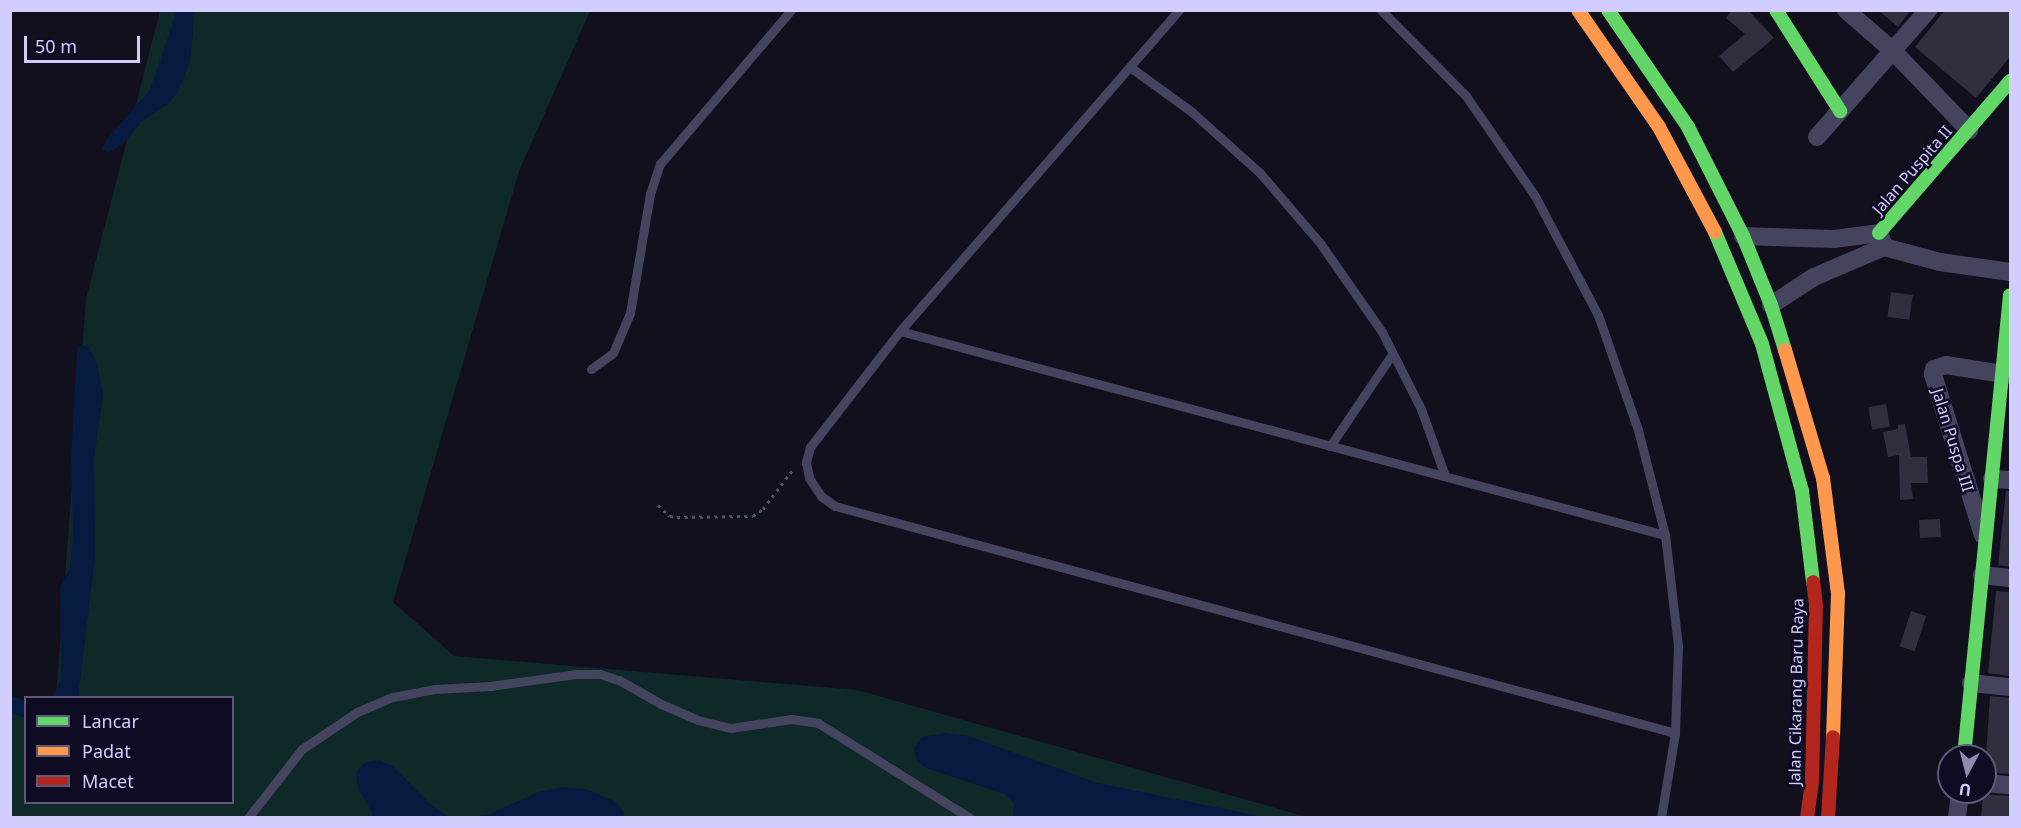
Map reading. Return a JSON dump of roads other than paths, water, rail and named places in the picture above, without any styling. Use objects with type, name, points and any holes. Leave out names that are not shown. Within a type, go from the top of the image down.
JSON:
[{"type":"main road","name":"Jalan Cikarang Baru Raya","points":[[1578,10],[1659,128],[1705,210],[1762,344],[1802,491],[1816,605],[1812,781],[1807,818]]},
{"type":"main road","points":[[1608,10],[1688,127],[1743,236],[1771,305],[1823,478],[1838,594],[1832,780],[1828,818]]},
{"type":"main road","points":[[1776,10],[1840,111]]},
{"type":"main road","name":"Jalan Puspita II","points":[[1881,240],[2010,81]]},
{"type":"main road","points":[[1965,744],[1992,479],[2007,374],[2010,295]]},
{"type":"street","points":[[1846,10],[1893,51],[1969,130]]},
{"type":"street","points":[[1817,137],[1928,10]]},
{"type":"street","points":[[1743,236],[1881,240],[1940,262],[2010,272]]},
{"type":"street","points":[[1771,305],[1814,277],[1881,240]]},
{"type":"street","name":"Jalan Puspa III","points":[[1985,543],[1933,374],[1934,369],[1946,365],[2007,374]]},
{"type":"street","points":[[1992,479],[2010,480]]},
{"type":"street","points":[[1982,575],[2010,578]]},
{"type":"street","points":[[1971,683],[2010,687]]},
{"type":"lane","points":[[591,369],[613,353],[630,314],[653,180],[660,164],[791,10]]},
{"type":"lane","points":[[1179,10],[900,331],[810,447],[806,462],[809,478],[821,496],[835,506],[1675,734]]},
{"type":"lane","points":[[1380,10],[1466,96],[1534,196],[1598,315],[1638,430],[1665,535],[1678,646],[1675,734],[1661,818]]},
{"type":"lane","points":[[1130,67],[1192,112],[1260,173],[1320,243],[1382,332],[1421,409],[1445,476]]},
{"type":"lane","points":[[900,331],[1665,535]]},
{"type":"lane","points":[[1330,446],[1393,353]]},
{"type":"lane","points":[[248,818],[302,749],[357,712],[404,695],[577,674],[600,675],[619,680],[661,704],[698,720],[731,728],[791,718],[818,723],[969,818]]},
{"type":"water","points":[[177,10],[195,11],[190,62],[178,92],[168,104],[141,122],[124,143],[108,153],[102,150],[106,140],[150,90]]},
{"type":"water","points":[[83,345],[90,348],[97,363],[103,395],[94,458],[95,558],[78,696],[52,696],[61,679],[60,587],[70,568],[73,534],[71,459],[77,348]]},
{"type":"water","points":[[11,696],[24,700],[24,718],[11,713]]},
{"type":"water","points":[[945,733],[968,736],[1098,783],[1264,817],[1013,817],[1014,803],[1005,794],[924,767],[916,759],[914,749],[922,737]]},
{"type":"water","points":[[379,760],[393,766],[430,804],[448,816],[463,817],[372,817],[372,812],[358,789],[356,773],[364,763]]},
{"type":"water","points":[[563,787],[585,789],[615,801],[624,812],[623,817],[469,817],[490,814],[538,792]]}]
